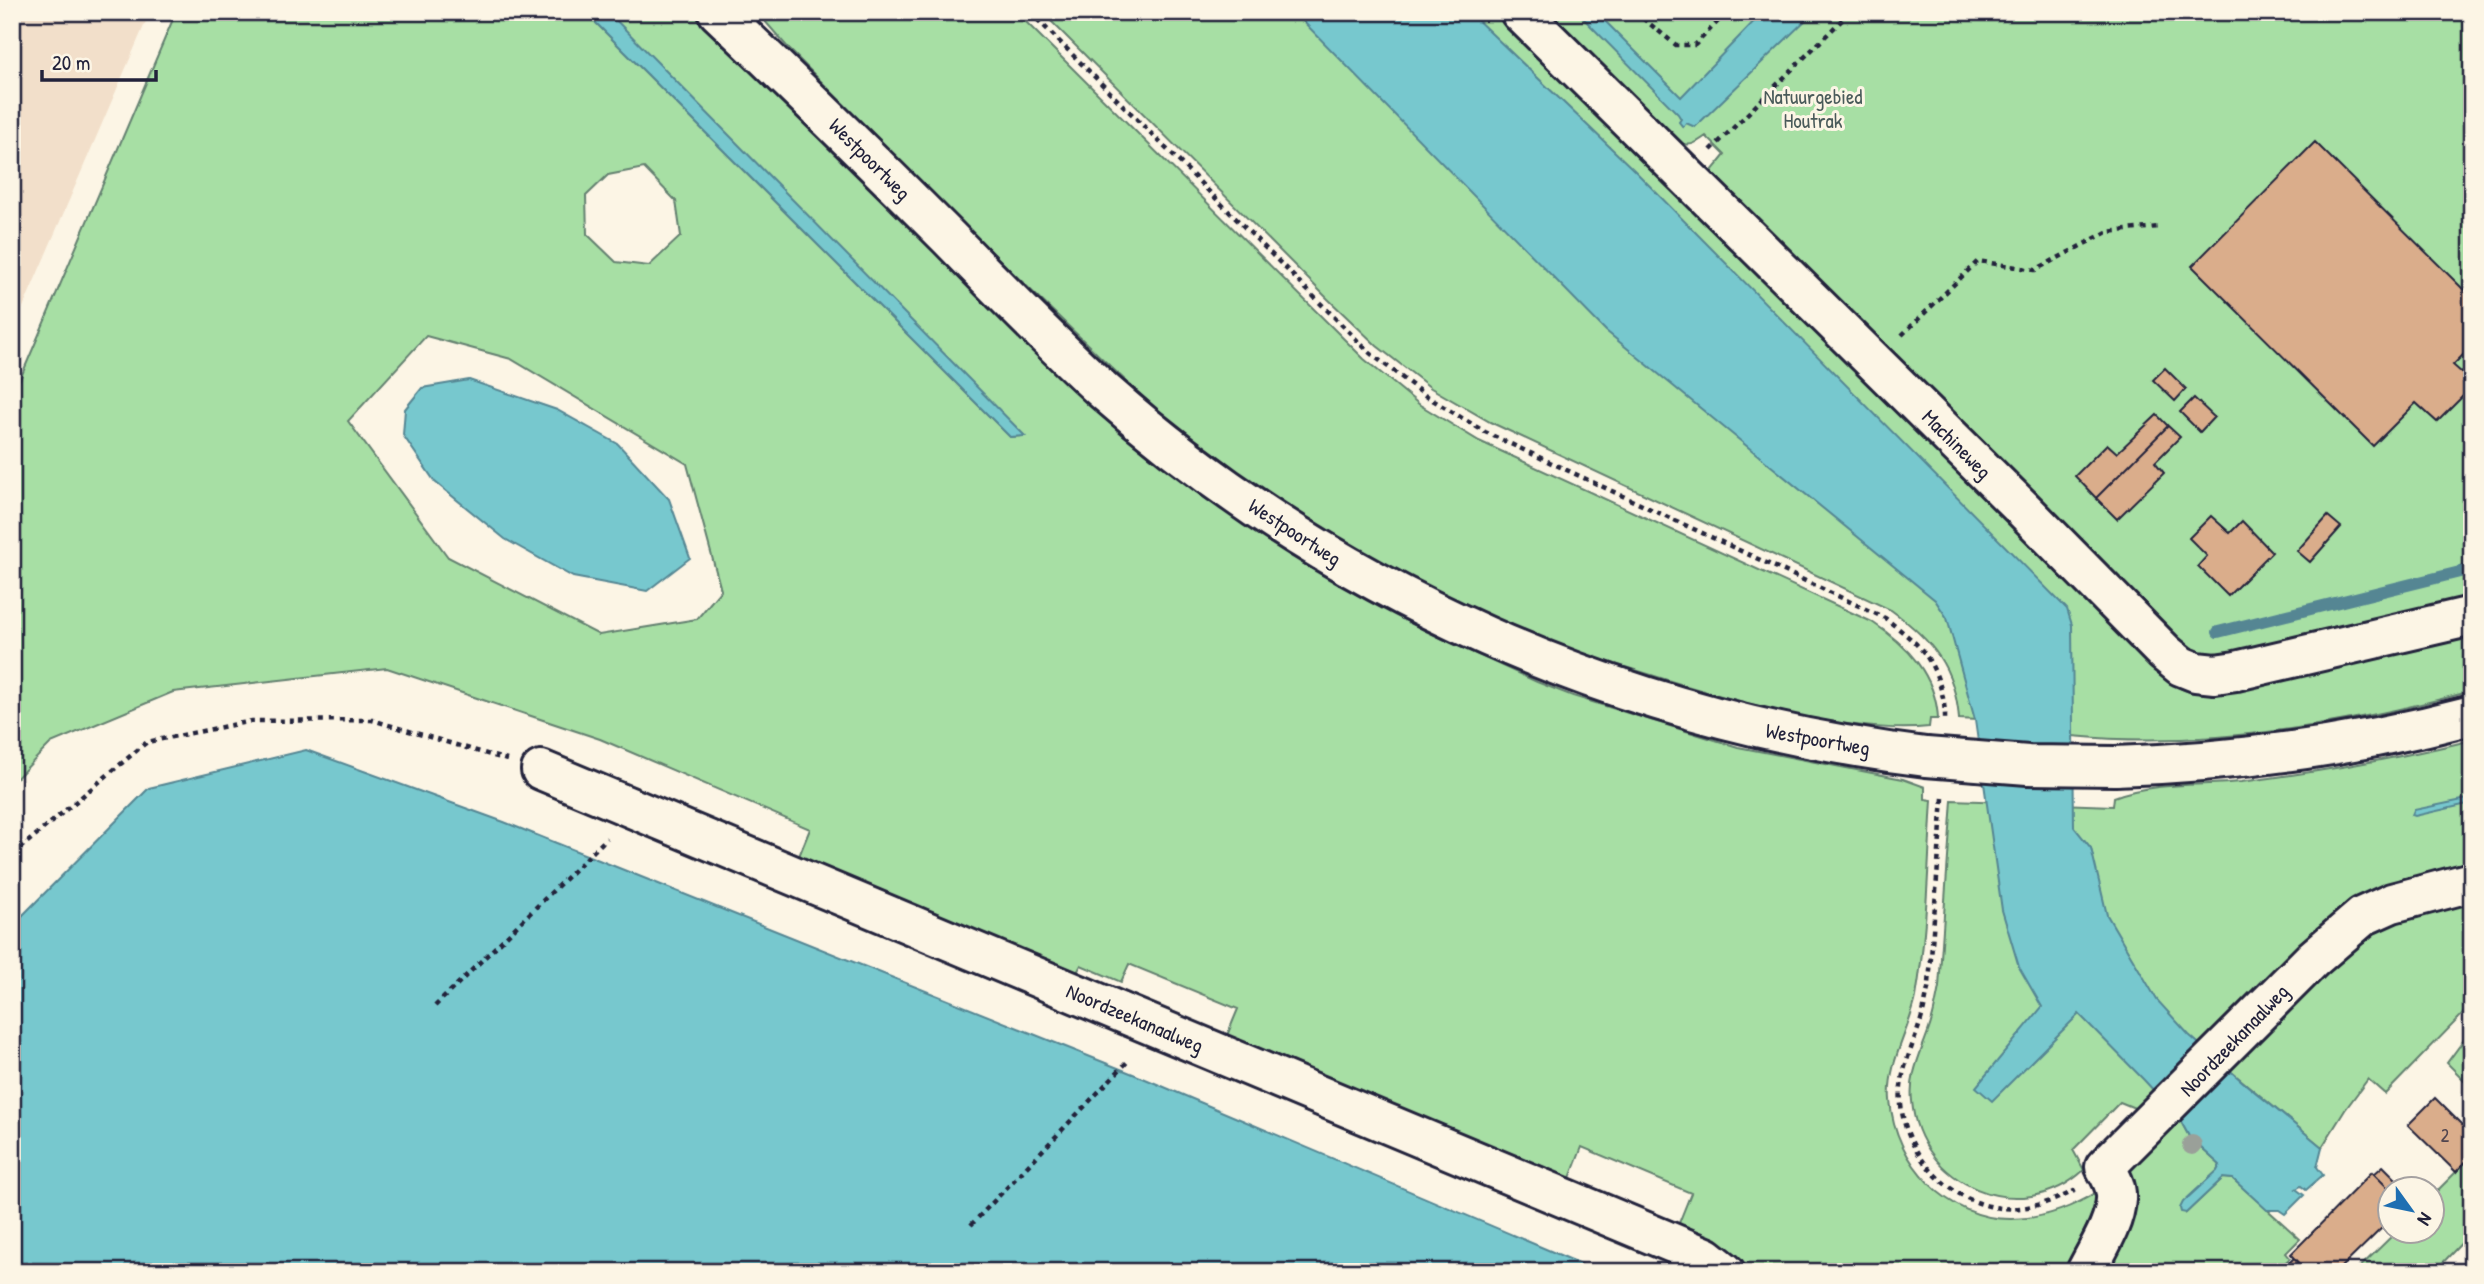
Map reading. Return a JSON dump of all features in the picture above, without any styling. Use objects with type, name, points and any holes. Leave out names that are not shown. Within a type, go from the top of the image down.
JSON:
[{"type":"street","name":"Westpoortweg","points":[[718,12],[1104,390],[1235,493],[1342,563],[1494,641],[1646,698],[1742,725],[1786,735],[1936,746],[2028,765],[2115,766],[2260,756],[2359,741],[2472,715]]},
{"type":"street","name":"Westpoortweg","points":[[738,12],[792,82]]},
{"type":"street","name":"Machineweg","points":[[1520,12],[2181,666],[2196,672],[2215,674],[2236,671],[2472,616]]},
{"type":"street","name":"Noordzeekanaalweg","points":[[541,770],[1706,1257],[1725,1272]]},
{"type":"street","name":"Noordzeekanaalweg","points":[[2105,1167],[2314,959],[2363,916],[2392,903],[2472,882]]},
{"type":"street","points":[[2086,1272],[2113,1214],[2117,1198],[2114,1183],[2105,1167]]},
{"type":"path","points":[[1030,12],[1370,353],[1426,397],[1485,432],[1885,618],[1919,647],[1934,669],[1946,708],[1936,746]]},
{"type":"path","points":[[1635,12],[1676,45],[1695,45],[1727,12]]},
{"type":"path","points":[[1685,175],[1850,12]]},
{"type":"path","points":[[1874,362],[1978,261],[2035,270],[2107,232],[2158,227]]},
{"type":"path","points":[[12,855],[147,742],[253,721],[372,720],[541,770]]},
{"type":"path","points":[[1943,792],[1925,1007],[1901,1088],[1901,1104],[1909,1135],[1916,1150],[1937,1176],[1961,1194],[1989,1206],[2004,1208],[2039,1205],[2061,1198],[2081,1187],[2105,1167]]},
{"type":"path","points":[[435,1006],[612,834]]},
{"type":"path","points":[[971,1225],[1133,1056]]},
{"type":"shaded area","points":[[12,12],[150,12],[12,333]]},
{"type":"green space","points":[[176,12],[585,12],[1010,437],[1024,436],[602,12],[697,12],[1074,391],[1147,454],[1277,545],[1424,630],[1573,696],[1738,747],[1903,779],[1925,787],[1925,799],[1932,800],[1923,948],[1913,1010],[1895,1061],[1890,1087],[1894,1123],[1902,1145],[1928,1183],[1966,1210],[1988,1217],[2035,1217],[2067,1208],[2097,1192],[2100,1197],[2065,1272],[1754,1272],[1677,1228],[1691,1193],[1582,1147],[1568,1183],[1223,1045],[1238,1009],[1129,964],[1121,982],[1081,965],[1074,978],[795,866],[810,829],[600,739],[387,668],[173,692],[51,743],[12,783],[12,398]],"holes":[[[644,168],[676,201],[681,236],[649,266],[616,262],[587,234],[586,196],[608,175]],[[426,336],[511,359],[687,464],[721,590],[697,619],[599,635],[448,557],[348,421]]]},
{"type":"green space","points":[[757,12],[1016,12],[1364,359],[1420,405],[1479,441],[1872,622],[1908,651],[1917,663],[1932,689],[1938,719],[1930,719],[1929,727],[1899,728],[1833,722],[1696,689],[1524,633],[1410,579],[1337,538],[1232,469],[1144,398],[925,186],[790,50]]},
{"type":"green space","points":[[1042,12],[1500,12],[2170,682],[2190,692],[2212,692],[2472,631],[2472,691],[2374,715],[2274,732],[2223,737],[2122,739],[2072,736],[2071,725],[1959,719],[1952,684],[1939,656],[1918,632],[1891,610],[1490,422],[1431,388],[1377,346],[1328,299]]},
{"type":"green space","name":"Natuurgebied Houtrak","points":[[1544,12],[2472,12],[2472,600],[2227,656],[2195,652],[2182,645],[1711,178],[1711,172],[1725,155],[1706,136],[1692,144],[1676,141]]},
{"type":"green space","points":[[2472,740],[2472,863],[2442,870],[2142,1111],[2120,1102],[2073,1150],[2084,1170],[2059,1187],[2032,1196],[2004,1196],[1977,1189],[1953,1175],[1933,1156],[1919,1131],[1912,1091],[1914,1073],[1932,1019],[1939,987],[1952,800],[2113,806],[2114,797],[2145,789],[2241,782],[2299,774]]},
{"type":"green space","points":[[2472,899],[2470,1002],[2462,1015],[2385,1094],[2368,1079],[2322,1147],[2228,1069],[2280,1014],[2376,927]]},
{"type":"green space","points":[[2472,1029],[2472,1088],[2447,1063]]},
{"type":"green space","points":[[2179,1118],[2190,1138],[2220,1165],[2184,1202],[2186,1213],[2223,1178],[2233,1179],[2300,1239],[2286,1253],[2290,1258],[2276,1272],[2104,1272],[2130,1169]]},
{"type":"green space","points":[[2472,1156],[2472,1232],[2434,1272],[2355,1272],[2382,1246],[2446,1246],[2446,1182]]},
{"type":"water","points":[[585,12],[608,12],[1025,436],[1010,437]]},
{"type":"water","points":[[1294,12],[1469,12],[1634,170],[2067,609],[2072,625],[2074,827],[2091,848],[2107,915],[2157,1000],[2189,1035],[2322,1147],[2317,1167],[2323,1175],[2306,1190],[2301,1186],[2296,1189],[2304,1195],[2285,1214],[2279,1210],[2267,1210],[2233,1179],[2223,1178],[2186,1213],[2181,1212],[2183,1202],[2217,1171],[2220,1165],[2190,1138],[2179,1118],[2079,1014],[1992,1101],[1976,1087],[2042,1007],[2019,967],[2002,910],[1975,720],[1947,618],[1935,600],[1606,331]]},
{"type":"water","points":[[1577,12],[1596,12],[1681,97],[1763,12],[1814,12],[1695,127],[1686,123],[1683,127],[1678,114]]},
{"type":"water","points":[[469,380],[557,410],[618,444],[669,499],[690,558],[647,591],[573,577],[505,539],[435,482],[403,435],[405,409],[422,388]]},
{"type":"water","points":[[306,750],[504,822],[1143,1078],[1600,1272],[12,1272],[12,926],[149,788]]},
{"type":"water","points":[[2472,798],[2472,803],[2412,815],[2414,810]]},
{"type":"building","points":[[2315,142],[2472,298],[2472,346],[2453,365],[2472,382],[2472,387],[2437,422],[2416,403],[2373,446],[2192,266]]},
{"type":"building","points":[[2165,368],[2186,389],[2175,401],[2153,380]]},
{"type":"building","points":[[2194,398],[2214,417],[2200,432],[2180,412]]},
{"type":"building","points":[[2157,415],[2168,426],[2096,498],[2075,476],[2107,444],[2117,453]]},
{"type":"building","points":[[2168,426],[2180,437],[2155,462],[2164,473],[2117,519],[2096,498]]},
{"type":"building","points":[[2211,516],[2230,533],[2242,521],[2272,552],[2228,596],[2198,566],[2207,556],[2189,538]]},
{"type":"building","points":[[2328,516],[2341,527],[2310,562],[2297,551]]},
{"type":"building","points":[[2435,1098],[2472,1135],[2472,1155],[2456,1172],[2408,1125]]},
{"type":"building","points":[[2383,1166],[2393,1176],[2376,1176],[2374,1174]]},
{"type":"building","points":[[2372,1172],[2376,1176],[2376,1234],[2337,1272],[2308,1272],[2291,1254]]},
{"type":"building","points":[[2294,1258],[2308,1272],[2280,1272]]},
{"type":"waterway","points":[[2218,632],[2472,569]]}]
